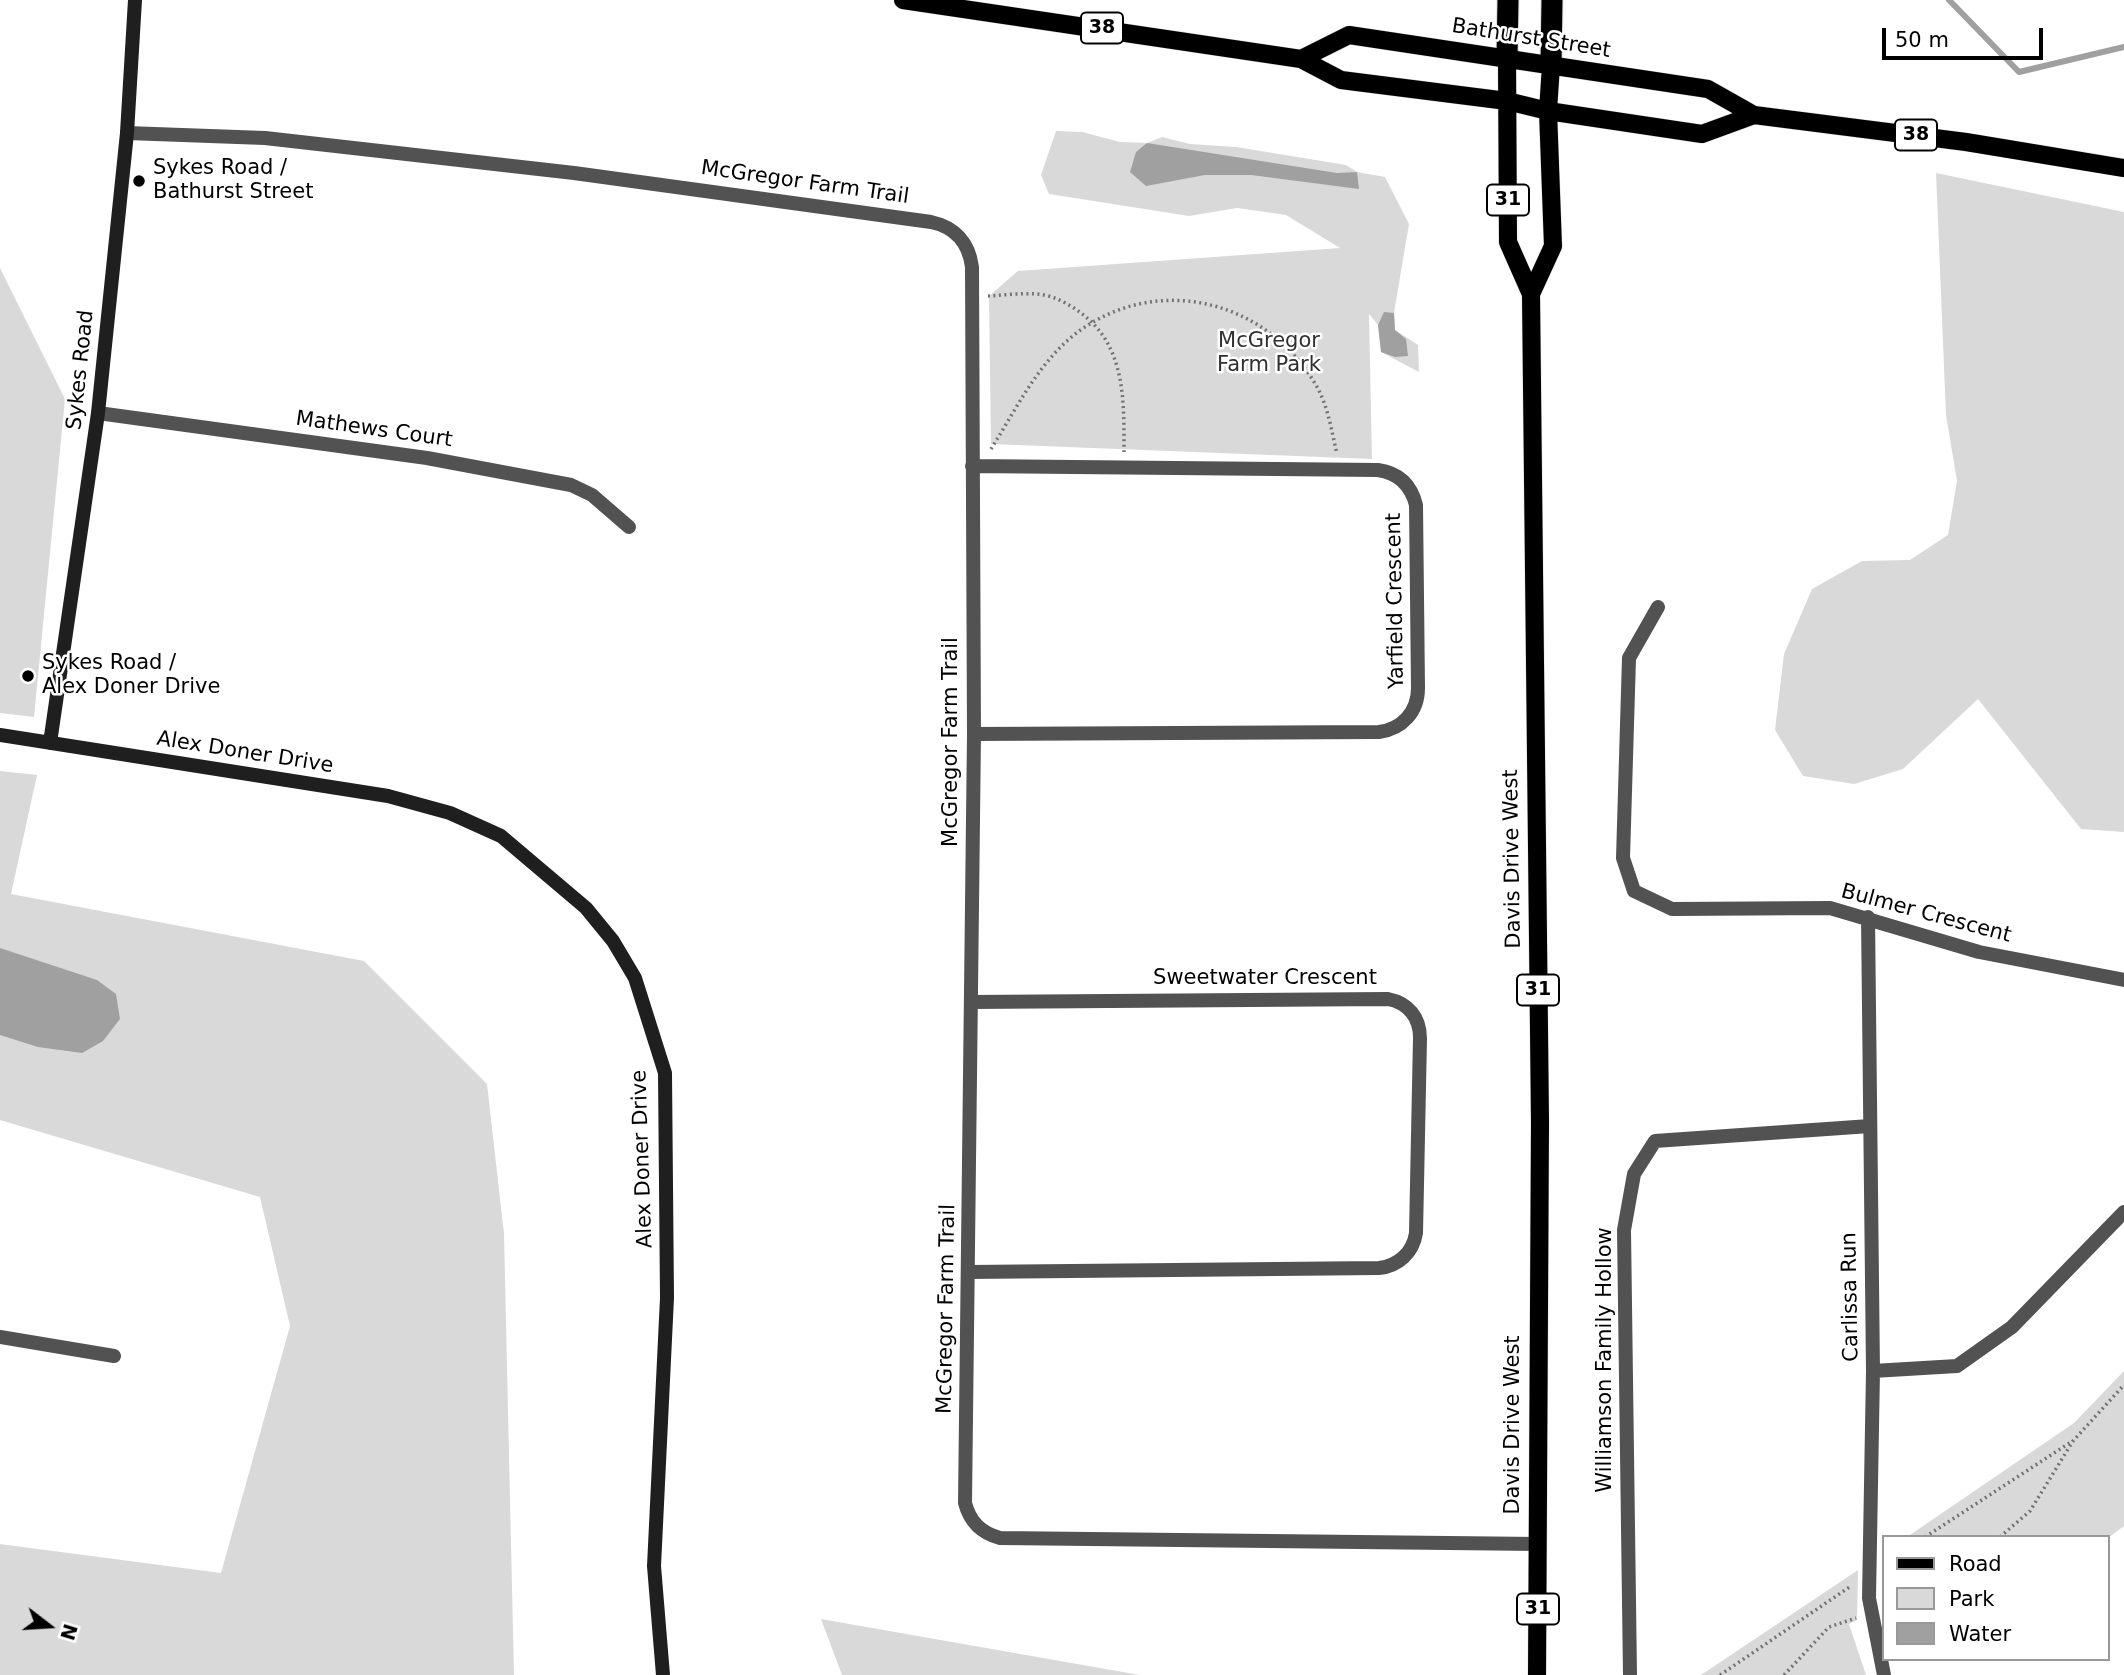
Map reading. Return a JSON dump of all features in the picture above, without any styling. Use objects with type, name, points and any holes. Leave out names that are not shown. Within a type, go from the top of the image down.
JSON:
[{"type":"highway","name":"Davis Drive West","points":[[1507,58],[1508,0]]},
{"type":"highway","name":"Davis Drive West","points":[[1550,65],[1552,0]]},
{"type":"main road","name":"Bathurst Street","points":[[903,0],[1301,59],[1341,80],[1507,101],[1548,111],[1702,134],[1754,115]]},
{"type":"main road","name":"Bathurst Street","points":[[1301,59],[1349,35],[1708,89],[1754,115],[1966,142],[2124,168]]},
{"type":"main road","name":"Davis Drive West","points":[[1507,58],[1508,242],[1531,294],[1540,1122],[1537,1675]]},
{"type":"main road","name":"Davis Drive West","points":[[1531,294],[1553,246],[1548,111],[1550,65]]},
{"type":"street","name":"Sykes Road","points":[[50,743],[98,414],[127,133],[135,0]]},
{"type":"street","name":"McGregor Farm Trail","points":[[127,133],[265,138],[560,171],[947,226],[963,241],[971,262],[976,466],[965,1503],[971,1518],[985,1533],[1000,1538],[1538,1544]]},
{"type":"street","name":"Mathews Court","points":[[98,414],[427,458],[571,485],[592,495],[629,527]]},
{"type":"street","name":"Yarfield Crescent","points":[[974,733],[1379,732],[1403,723],[1415,707],[1418,695],[1415,500],[1407,484],[1392,473],[1340,469],[976,466]]},
{"type":"street","name":"Bulmer Crescent","points":[[1658,607],[1629,658],[1623,858],[1634,891],[1672,909],[1830,908],[1868,917],[1979,952],[2124,980]]},
{"type":"street","name":"Alex Doner Drive","points":[[0,735],[388,796],[450,813],[501,836],[586,908],[613,941],[635,978],[665,1073],[667,1298],[654,1566],[663,1675]]},
{"type":"street","name":"Carlissa Run","points":[[1868,917],[1873,1371],[1869,1573],[1872,1612],[1884,1675]]},
{"type":"street","name":"Sweetwater Crescent","points":[[968,1272],[1378,1268],[1396,1263],[1409,1251],[1416,1233],[1420,1038],[1414,1014],[1405,1006],[1388,999],[971,1002]]},
{"type":"street","name":"Williamson Family Hollow","points":[[1630,1675],[1624,1230],[1634,1174],[1655,1141],[1870,1125]]},
{"type":"street","points":[[1873,1371],[1957,1366],[2012,1328],[2124,1212]]},
{"type":"street","points":[[0,1337],[114,1356]]},
{"type":"path","points":[[988,284],[987,296],[1039,294],[1068,303],[1093,322],[1111,347],[1121,376],[1124,467]]},
{"type":"path","points":[[976,466],[1049,357],[1093,322],[1142,302],[1195,300],[1245,315],[1288,345],[1319,389],[1340,469]]},
{"type":"path","points":[[2002,1535],[2030,1511],[2073,1441],[2124,1385]]},
{"type":"path","points":[[1929,1535],[2073,1441]]},
{"type":"path","points":[[1720,1675],[1869,1573]]},
{"type":"path","points":[[1784,1675],[1829,1627],[1872,1612]]},
{"type":"green space","name":"McGregor Farm Park","points":[[1056,131],[1082,132],[1120,142],[1147,143],[1162,137],[1190,144],[1236,147],[1346,165],[1357,172],[1385,177],[1409,224],[1394,313],[1395,330],[1418,345],[1419,372],[1381,352],[1378,325],[1369,314],[1372,459],[991,444],[989,296],[1018,271],[1340,248],[1286,215],[1237,208],[1189,216],[1049,194],[1041,175]]},
{"type":"green space","points":[[1936,173],[2124,212],[2124,832],[2081,829],[1978,699],[1903,769],[1854,784],[1803,776],[1775,730],[1784,654],[1812,589],[1862,561],[1910,560],[1948,535],[1957,481],[1946,415]]},
{"type":"green space","points":[[0,268],[65,399],[34,717],[0,713]]},
{"type":"green space","points":[[0,771],[37,775],[11,894],[364,961],[487,1084],[504,1234],[514,1675],[0,1675],[0,1544],[221,1573],[290,1326],[260,1197],[0,1120]]},
{"type":"green space","points":[[2124,1371],[2124,1526],[2110,1536],[1910,1535],[2074,1423]]},
{"type":"green space","points":[[1858,1570],[1857,1620],[1849,1624],[1866,1675],[1701,1675]]},
{"type":"green space","points":[[821,1619],[1140,1675],[842,1675]]},
{"type":"water","points":[[1147,143],[1337,173],[1357,172],[1359,189],[1251,175],[1205,175],[1146,186],[1130,172],[1136,152]]},
{"type":"water","points":[[1384,312],[1394,313],[1395,330],[1406,339],[1408,356],[1395,357],[1381,352],[1378,325]]},
{"type":"water","points":[[0,948],[97,980],[116,994],[120,1019],[103,1041],[82,1053],[38,1047],[0,1035]]},
{"type":"waterway","points":[[1949,0],[2019,72],[2124,47]]},
{"type":"place","name":"Sykes Road / Bathurst Street","points":[[139,181]]},
{"type":"place","name":"Sykes Road / Alex Doner Drive","points":[[28,676]]}]
